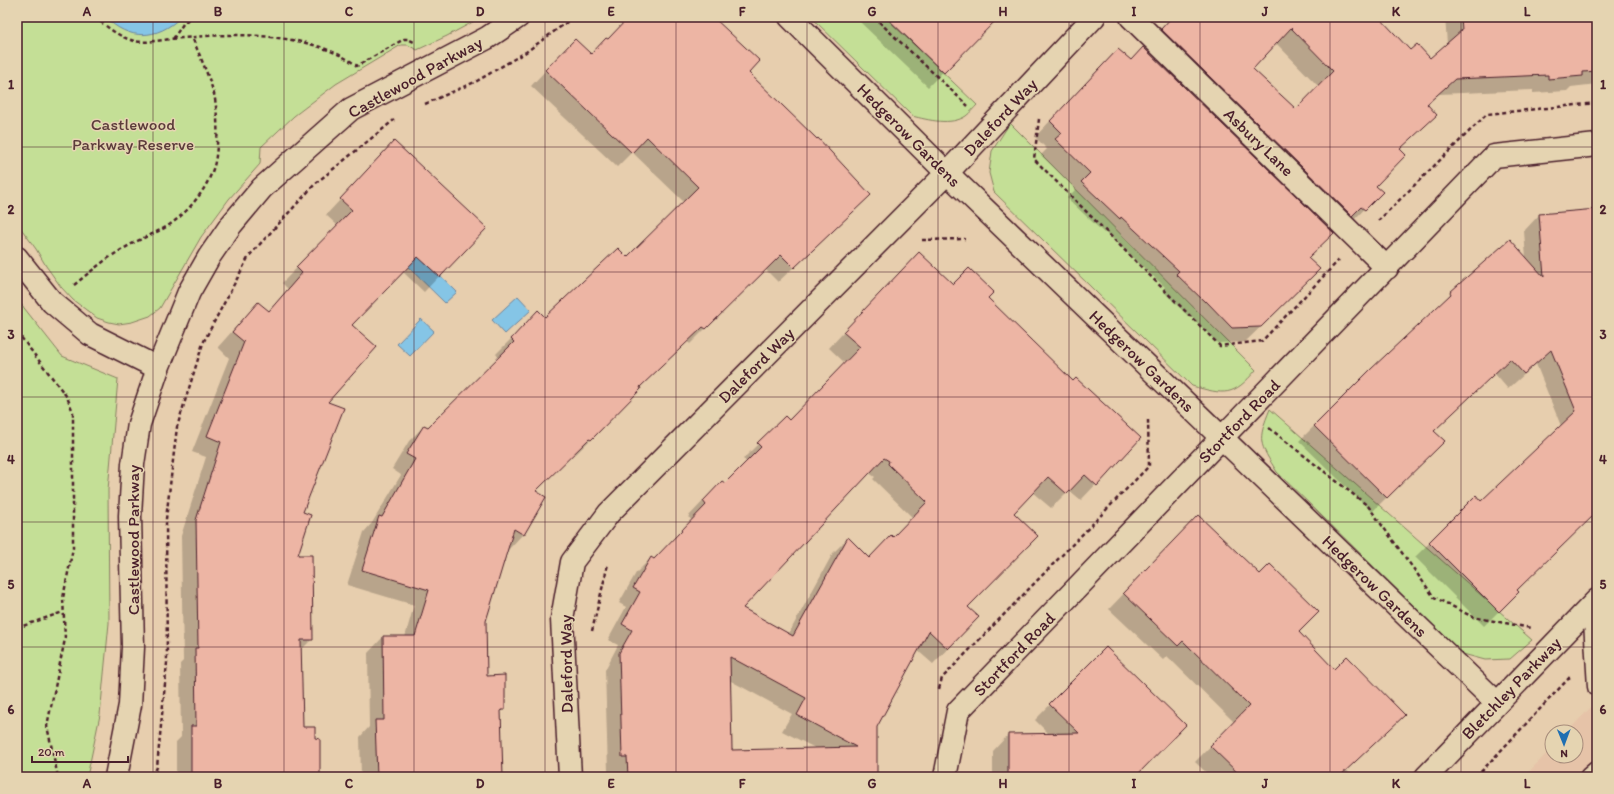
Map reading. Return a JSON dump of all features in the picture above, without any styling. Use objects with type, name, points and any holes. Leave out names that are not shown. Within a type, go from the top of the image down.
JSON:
[{"type":"street","name":"Castlewood Parkway","points":[[116,777],[130,705],[134,647],[130,516],[133,464],[139,424],[158,368],[189,292],[209,257],[231,226],[262,188],[352,108],[487,38],[518,17]]},
{"type":"street","name":"Hedgerow Gardens","points":[[790,17],[947,173],[1496,702]]},
{"type":"street","name":"Daleford Way","points":[[570,777],[562,619],[572,562],[609,513],[947,173],[1094,17]]},
{"type":"street","name":"Asbury Lane","points":[[1131,17],[1387,268]]},
{"type":"street","name":"Stortford Road","points":[[945,777],[958,711],[1494,156],[1597,145]]},
{"type":"street","points":[[17,258],[52,302],[90,334],[158,368]]},
{"type":"street","name":"Bletchley Parkway","points":[[1426,777],[1496,702],[1595,602]]},
{"type":"lane","points":[[1595,602],[1597,687]]},
{"type":"lane","points":[[1589,777],[1597,770]]},
{"type":"path","points":[[95,17],[116,33],[134,41],[153,42],[192,37],[236,35],[267,37],[324,48],[351,61],[357,66],[404,39],[408,39],[418,44]]},
{"type":"path","points":[[173,39],[183,24],[191,17]]},
{"type":"path","points":[[420,107],[483,78],[526,52],[574,17]]},
{"type":"path","points":[[874,17],[968,106]]},
{"type":"path","points":[[70,288],[114,254],[167,227],[179,218],[193,203],[209,179],[216,157],[216,106],[210,84],[192,37]]},
{"type":"path","points":[[1039,114],[1034,159],[1220,346]]},
{"type":"path","points":[[153,777],[156,767],[167,662],[166,519],[177,427],[203,344],[249,256],[316,183],[398,116]]},
{"type":"path","points":[[917,245],[922,239],[965,239]]},
{"type":"path","points":[[17,332],[67,397],[74,412],[73,548],[63,598],[65,639],[47,726],[58,777]]},
{"type":"path","points":[[1248,411],[1368,506],[1434,597],[1473,617],[1531,629],[1551,646]]},
{"type":"path","points":[[592,632],[608,562]]},
{"type":"path","points":[[17,628],[63,612]]},
{"type":"path","points":[[1476,777],[1595,650]]},
{"type":"shaded area","points":[[1597,701],[1597,777],[1524,777],[1544,756],[1544,764],[1584,764],[1584,724],[1575,724]]},
{"type":"green space","name":"Castlewood Parkway Reserve","points":[[17,17],[482,17],[417,50],[408,45],[401,45],[336,84],[294,116],[261,147],[260,164],[229,199],[201,237],[160,308],[150,316],[132,322],[119,324],[97,318],[73,300],[61,287],[17,223]]},
{"type":"green space","points":[[811,17],[885,17],[977,105],[966,116],[953,121],[939,121],[912,116]]},
{"type":"green space","points":[[1010,123],[1256,370],[1248,379],[1241,385],[1228,392],[1213,391],[1192,386],[994,192],[989,173],[992,151]]},
{"type":"green space","points":[[17,299],[62,356],[118,379],[108,490],[109,623],[100,715],[87,777],[17,777]]},
{"type":"green space","points":[[1270,409],[1532,640],[1510,659],[1485,660],[1463,654],[1277,472],[1263,448],[1262,442],[1263,428]]},
{"type":"water","points":[[105,17],[181,17],[172,25],[162,30],[143,35],[133,34],[124,30],[114,25]]},
{"type":"water","points":[[408,244],[457,292],[445,303],[397,256]]},
{"type":"water","points":[[518,296],[531,310],[505,334],[492,320]]},
{"type":"water","points":[[421,319],[434,331],[410,356],[397,344]]},
{"type":"building","points":[[629,17],[713,17],[760,61],[749,73],[817,139],[818,138],[871,195],[794,268],[781,255],[706,329],[703,327],[640,387],[641,389],[591,440],[589,439],[536,491],[546,497],[524,535],[514,529],[486,621],[487,676],[505,675],[505,710],[501,710],[503,777],[377,777],[375,720],[384,720],[383,636],[415,636],[429,590],[362,570],[379,516],[382,517],[415,459],[406,454],[424,425],[428,427],[514,342],[511,339],[538,310],[545,317],[618,248],[627,257],[698,187],[647,137],[632,153],[545,70],[575,39],[591,54]]},
{"type":"building","points":[[886,17],[999,17],[944,73]]},
{"type":"building","points":[[1172,17],[1379,17],[1410,50],[1417,44],[1430,58],[1462,30],[1461,17],[1597,17],[1597,71],[1583,72],[1583,76],[1548,79],[1548,75],[1455,79],[1427,104],[1437,115],[1400,149],[1406,155],[1376,186],[1383,192],[1365,210],[1361,207],[1352,216],[1161,29]],"holes":[[[1291,28],[1333,71],[1296,109],[1253,69]]]},
{"type":"building","points":[[1143,47],[1334,233],[1308,258],[1320,269],[1261,327],[1232,328],[1206,301],[1205,302],[1176,274],[1179,271],[1081,182],[1090,173],[1055,139],[1062,133],[1050,121],[1118,49],[1131,60]]},
{"type":"building","points":[[394,141],[487,228],[440,277],[418,257],[352,325],[377,347],[328,402],[344,408],[303,512],[311,515],[298,555],[312,555],[313,640],[301,640],[303,727],[315,727],[315,738],[320,739],[320,777],[191,777],[191,726],[196,726],[195,648],[198,648],[196,520],[221,442],[207,436],[244,342],[232,332],[258,302],[269,311],[302,273],[296,267],[352,210],[340,199]]},
{"type":"building","points":[[1597,209],[1597,512],[1517,590],[1519,592],[1499,612],[1429,542],[1476,495],[1481,501],[1576,411],[1551,350],[1524,374],[1510,359],[1434,431],[1445,441],[1387,498],[1314,426],[1371,369],[1451,294],[1450,292],[1510,239],[1544,277],[1539,214]]},
{"type":"building","points":[[919,252],[953,284],[969,268],[994,292],[988,298],[1073,381],[1076,378],[1141,438],[1097,486],[1085,475],[1067,494],[1048,477],[1014,513],[1038,536],[968,607],[979,617],[948,649],[929,631],[877,727],[877,776],[628,777],[627,757],[622,757],[619,653],[632,630],[622,624],[640,592],[633,588],[651,557],[654,559],[706,505],[703,501],[722,481],[725,483],[761,447],[757,443],[785,416],[789,420],[860,347],[843,332]],"holes":[[[884,458],[889,461],[888,464],[927,502],[893,537],[891,535],[869,558],[848,537],[793,636],[743,608]],[[730,657],[806,698],[797,715],[856,747],[732,750]]]},
{"type":"building","points":[[1198,515],[1260,574],[1270,564],[1319,612],[1299,632],[1334,669],[1347,656],[1405,715],[1339,777],[1242,777],[1210,746],[1249,706],[1183,641],[1178,646],[1123,593]]},
{"type":"building","points":[[1106,647],[1186,725],[1135,777],[1008,777],[1008,734],[1079,733],[1049,704]]}]
